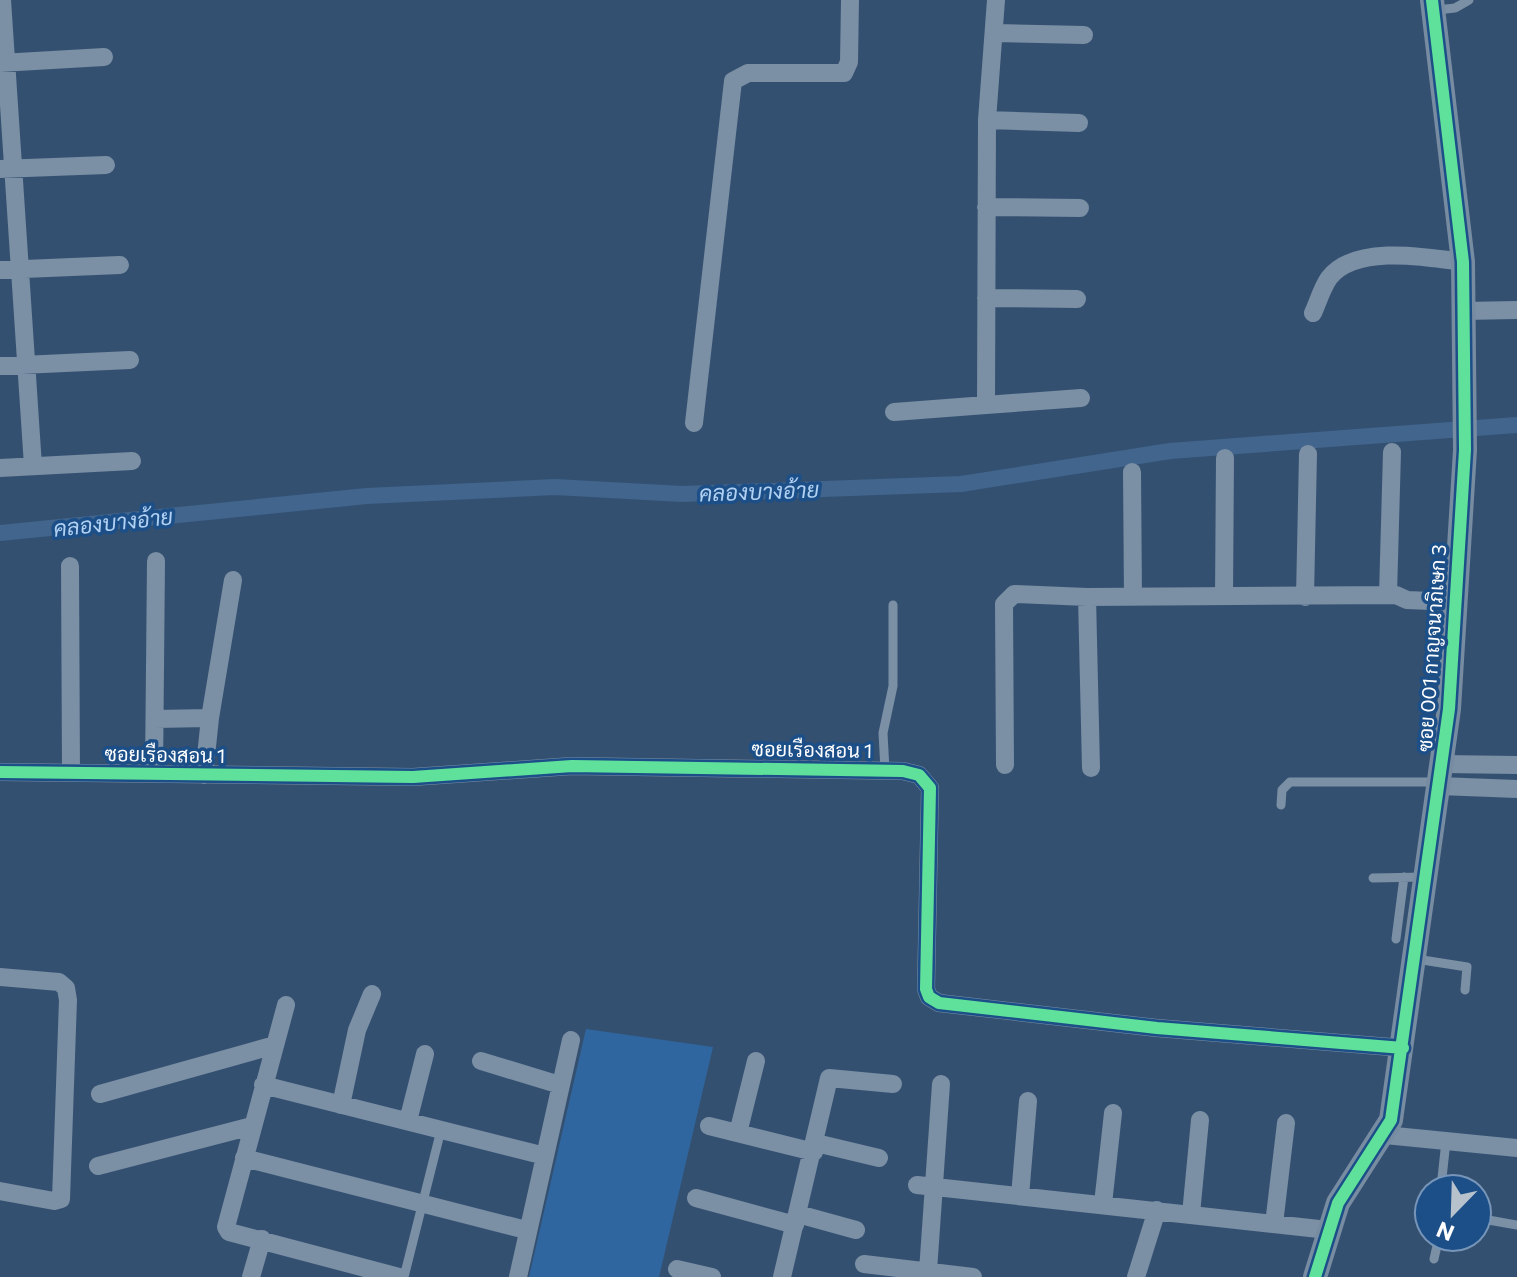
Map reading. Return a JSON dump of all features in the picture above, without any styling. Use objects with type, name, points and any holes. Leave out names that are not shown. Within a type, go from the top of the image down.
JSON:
[{"type":"street","points":[[2,0],[7,169],[20,270],[33,466]]},
{"type":"street","points":[[694,423],[733,81],[748,73],[844,73],[849,62],[850,0]]},
{"type":"street","points":[[986,405],[987,120],[996,0]]},
{"type":"street","name":"ซอย 001 กาญจนาภิเษก 3","points":[[1315,1277],[1328,1230],[1343,1194],[1385,1135],[1391,1120],[1416,959],[1416,877],[1440,777],[1465,450],[1465,411],[1463,262],[1432,5]]},
{"type":"street","points":[[995,33],[1084,35]]},
{"type":"street","points":[[3,63],[104,57]]},
{"type":"street","points":[[987,120],[1079,123]]},
{"type":"street","points":[[7,169],[106,165]]},
{"type":"street","points":[[986,207],[1080,208]]},
{"type":"street","points":[[1313,313],[1329,278],[1354,262],[1398,255],[1463,262]]},
{"type":"street","points":[[0,270],[120,265]]},
{"type":"street","points":[[986,298],[1077,299]]},
{"type":"street","points":[[1463,311],[1517,310]]},
{"type":"street","points":[[0,366],[130,360]]},
{"type":"street","points":[[894,412],[1081,398]]},
{"type":"street","points":[[1392,452],[1392,595]]},
{"type":"street","points":[[1305,597],[1308,454]]},
{"type":"street","points":[[1224,596],[1225,458]]},
{"type":"street","points":[[0,468],[132,461]]},
{"type":"street","points":[[1132,472],[1133,597]]},
{"type":"street","points":[[154,774],[156,561]]},
{"type":"street","points":[[70,566],[71,773]]},
{"type":"street","points":[[204,775],[210,718],[233,580]]},
{"type":"street","points":[[1005,765],[1004,604],[1014,594],[1087,597],[1392,595],[1407,600],[1454,596]]},
{"type":"street","points":[[1087,597],[1091,768]]},
{"type":"street","points":[[155,719],[210,718]]},
{"type":"street","points":[[1440,777],[1517,765]]},
{"type":"street","name":"ซอยเรืองสอน 1","points":[[0,772],[413,777],[572,766],[885,770],[919,775],[930,788],[926,989],[929,997],[939,1003],[1157,1028],[1403,1048]]},
{"type":"street","points":[[1440,777],[1517,789]]},
{"type":"street","points":[[0,977],[59,982],[66,988],[68,1000],[61,1199],[54,1201],[0,1191]]},
{"type":"street","points":[[341,1105],[357,1030],[372,994]]},
{"type":"street","points":[[286,1005],[226,1227],[229,1232],[402,1277]]},
{"type":"street","points":[[518,1277],[526,1230],[571,1040]]},
{"type":"street","points":[[100,1094],[275,1045]]},
{"type":"street","points":[[408,1121],[425,1054]]},
{"type":"street","points":[[481,1061],[560,1085]]},
{"type":"street","points":[[738,1133],[756,1061]]},
{"type":"street","points":[[782,1277],[815,1148],[829,1078],[893,1084]]},
{"type":"street","points":[[928,1271],[925,1186],[941,1084]]},
{"type":"street","points":[[263,1085],[545,1156]]},
{"type":"street","points":[[1020,1196],[1028,1101]]},
{"type":"street","points":[[1103,1204],[1113,1113]]},
{"type":"street","points":[[1191,1214],[1200,1120]]},
{"type":"street","points":[[1274,1224],[1286,1123]]},
{"type":"street","points":[[98,1166],[252,1126]]},
{"type":"street","points":[[709,1126],[879,1158]]},
{"type":"street","points":[[1385,1135],[1517,1148]]},
{"type":"street","points":[[244,1158],[526,1230]]},
{"type":"street","points":[[925,1186],[1328,1230]]},
{"type":"street","points":[[696,1198],[856,1230]]},
{"type":"street","points":[[1136,1277],[1157,1210]]},
{"type":"street","points":[[251,1277],[262,1239]]},
{"type":"street","points":[[864,1264],[973,1277]]},
{"type":"street","points":[[677,1269],[712,1277]]},
{"type":"lane","points":[[1432,5],[1455,8],[1469,0]]},
{"type":"lane","points":[[885,770],[883,733],[893,686],[893,605]]},
{"type":"lane","points":[[1281,805],[1282,790],[1290,782],[1440,777]]},
{"type":"lane","points":[[1373,878],[1416,877],[1396,939]]},
{"type":"lane","points":[[1416,959],[1467,967],[1465,990]]},
{"type":"lane","points":[[402,1277],[441,1130]]},
{"type":"lane","points":[[1443,1173],[1446,1141]]},
{"type":"lane","points":[[1493,1221],[1517,1225]]},
{"type":"lane","points":[[1434,1259],[1435,1253]]},
{"type":"shaded area","points":[[586,1029],[713,1047],[659,1277],[529,1277]]},
{"type":"waterway","name":"คลองบางอ้าย","points":[[0,533],[367,496],[555,487],[682,494],[961,484],[1170,451],[1517,425]]},
{"type":"cycle path","points":[[1315,1277],[1338,1203],[1391,1120],[1449,709],[1465,450],[1463,262],[1432,0]]},
{"type":"cycle path","points":[[0,772],[413,777],[572,766],[903,771],[919,775],[930,788],[926,989],[929,997],[939,1003],[1157,1028],[1403,1048]]}]
